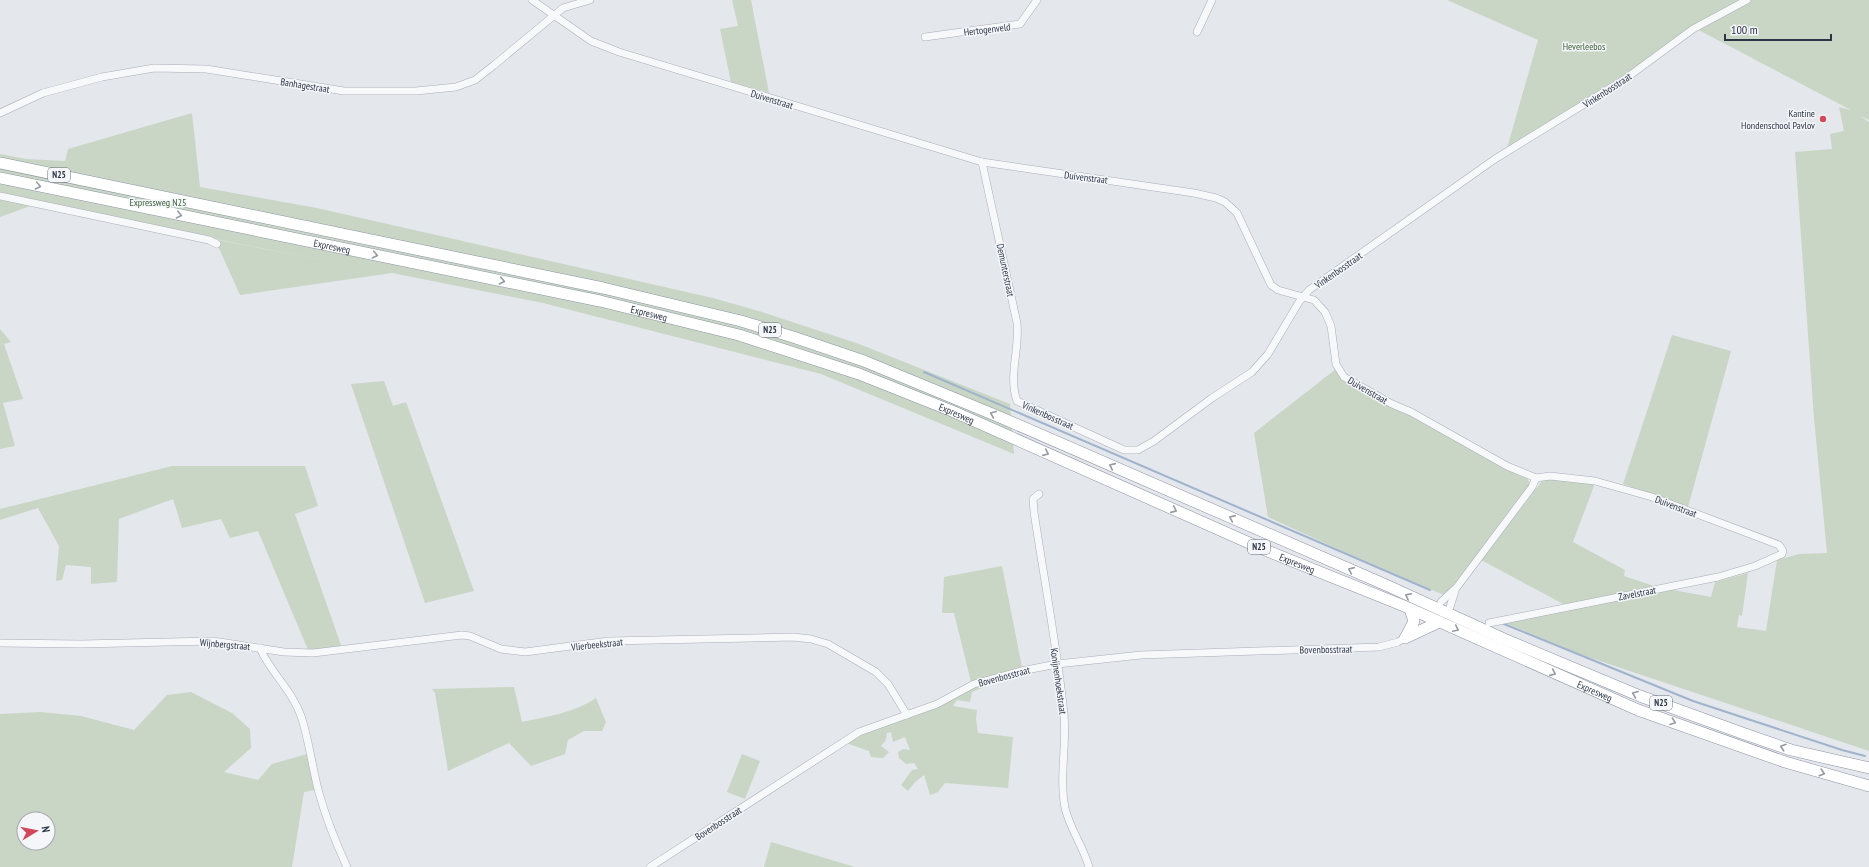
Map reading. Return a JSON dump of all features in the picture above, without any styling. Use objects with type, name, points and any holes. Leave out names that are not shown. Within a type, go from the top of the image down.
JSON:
[{"type":"highway","name":"Expresweg","points":[[0,163],[603,288],[700,310],[793,337],[898,374],[995,415],[1386,585],[1444,608],[1640,696],[1742,733],[1812,756],[1821,755],[1869,768]]},
{"type":"highway","name":"Expresweg","points":[[0,178],[600,301],[739,335],[852,372],[952,411],[1265,550],[1410,609],[1638,710],[1785,762],[1869,786]]},
{"type":"highway","points":[[1405,638],[1414,621],[1410,609]]},
{"type":"highway","points":[[1405,638],[1439,622]]},
{"type":"street","name":"Duivenstraat","points":[[532,0],[591,41],[619,52],[982,162],[1147,185],[1216,198],[1225,202],[1237,213],[1271,285],[1278,290],[1314,300],[1325,312],[1331,326],[1337,368],[1344,377],[1392,404],[1411,412],[1507,466],[1536,478],[1550,476],[1590,480],[1652,497],[1779,545],[1783,551],[1782,554]]},
{"type":"street","name":"Banhagestraat","points":[[0,113],[43,93],[102,77],[154,68],[206,69],[344,92],[416,91],[456,87],[475,80],[494,66],[563,8],[590,0]]},
{"type":"street","name":"Hertogenveld","points":[[925,37],[1020,24],[1037,0]]},
{"type":"street","points":[[1197,32],[1212,0]]},
{"type":"street","name":"Vinkenbosstraat","points":[[1013,378],[1014,391],[1017,401],[1024,406],[1124,450],[1138,450],[1154,441],[1252,372],[1261,363],[1289,321],[1303,296],[1309,290],[1495,158],[1625,79],[1694,29],[1747,0]]},
{"type":"street","name":"Demunterstraat","points":[[982,162],[1017,323],[1018,332],[1013,378]]},
{"type":"street","points":[[0,196],[209,240],[217,244]]},
{"type":"street","points":[[1444,608],[1457,587],[1532,487],[1536,478]]},
{"type":"street","name":"Konijnenhoekstraat","points":[[1039,494],[1033,499],[1034,512],[1064,715],[1065,808],[1089,867]]},
{"type":"street","name":"Zavelstraat","points":[[1489,623],[1718,577],[1751,567],[1782,554]]},
{"type":"street","name":"Vlierbeekstraat","points":[[260,648],[284,652],[313,653],[462,635],[470,636],[501,649],[525,652],[609,641],[780,637],[811,639],[828,644],[876,672],[888,684],[907,715]]},
{"type":"street","name":"Bovenbosstraat","points":[[650,867],[859,732],[937,704],[974,684],[1021,670],[1057,664],[1141,655],[1379,647],[1398,642],[1405,638]]},
{"type":"street","name":"Wijnbergstraat","points":[[0,643],[81,644],[213,641],[260,648],[293,699],[301,716],[319,792],[330,828],[347,867]]},
{"type":"green space","points":[[732,0],[751,0],[769,93],[731,82],[720,29],[738,26]]},
{"type":"green space","name":"Heverleebos","points":[[1447,0],[1869,0],[1869,120],[1860,116],[1869,122],[1869,751],[1582,655],[1505,623],[1567,606],[1481,560],[1542,481],[1545,479],[1595,483],[1573,542],[1625,570],[1624,576],[1657,587],[1711,597],[1715,582],[1748,573],[1742,616],[1739,615],[1737,627],[1766,631],[1777,560],[1799,554],[1827,553],[1814,418],[1795,152],[1832,149],[1830,134],[1844,131],[1839,107],[1851,110],[1693,27],[1636,67],[1507,148],[1538,40]]},
{"type":"green space","name":"Expressweg N25","points":[[192,113],[200,187],[317,208],[713,298],[762,312],[859,344],[1010,404],[1014,454],[821,374],[543,303],[392,273],[240,295],[217,244],[218,240],[337,263],[36,204],[0,217],[0,154],[26,159],[65,161],[68,149]]},
{"type":"green space","points":[[0,329],[11,342],[4,344],[23,399],[3,403],[15,446],[0,449]]},
{"type":"green space","points":[[1672,335],[1731,351],[1688,507],[1623,484]]},
{"type":"green space","points":[[1336,369],[1337,373],[1348,382],[1527,478],[1530,484],[1452,587],[1444,595],[1268,517],[1254,433]]},
{"type":"green space","points":[[384,381],[393,406],[406,402],[474,591],[425,603],[351,384]]},
{"type":"green space","points":[[172,466],[305,466],[318,506],[295,514],[342,648],[308,650],[258,531],[230,538],[221,519],[182,528],[173,499],[119,519],[117,582],[91,584],[91,567],[66,565],[62,580],[56,581],[59,546],[38,508],[0,520],[0,509]]},
{"type":"green space","points":[[1002,566],[1022,667],[1021,671],[988,680],[989,685],[972,692],[970,702],[957,700],[953,706],[977,710],[976,719],[978,733],[1013,737],[1008,788],[945,783],[938,792],[930,795],[924,775],[914,783],[908,791],[901,785],[912,770],[918,769],[914,763],[906,764],[899,758],[898,752],[903,749],[910,750],[905,737],[893,742],[891,732],[887,733],[886,740],[881,746],[889,752],[883,758],[871,757],[869,751],[843,742],[937,704],[971,682],[954,613],[942,613],[944,577]]},
{"type":"green space","points":[[514,687],[522,722],[551,716],[570,710],[596,698],[606,722],[602,731],[584,731],[568,740],[565,754],[531,766],[509,743],[448,771],[435,693],[432,689]]},
{"type":"green space","points":[[191,692],[232,713],[250,729],[251,748],[224,772],[258,780],[272,764],[307,754],[314,790],[304,792],[292,867],[0,867],[0,714],[40,712],[81,716],[134,730],[167,695]]},
{"type":"green space","points":[[742,754],[760,761],[745,799],[727,792]]},
{"type":"green space","points":[[771,842],[855,867],[764,867]]},
{"type":"waterway","points":[[924,372],[1430,590]]},
{"type":"waterway","points":[[1504,624],[1693,701],[1842,750],[1865,756]]},
{"type":"place","name":"Kantine Hondenschool Pavlov","points":[[1823,119]]}]
